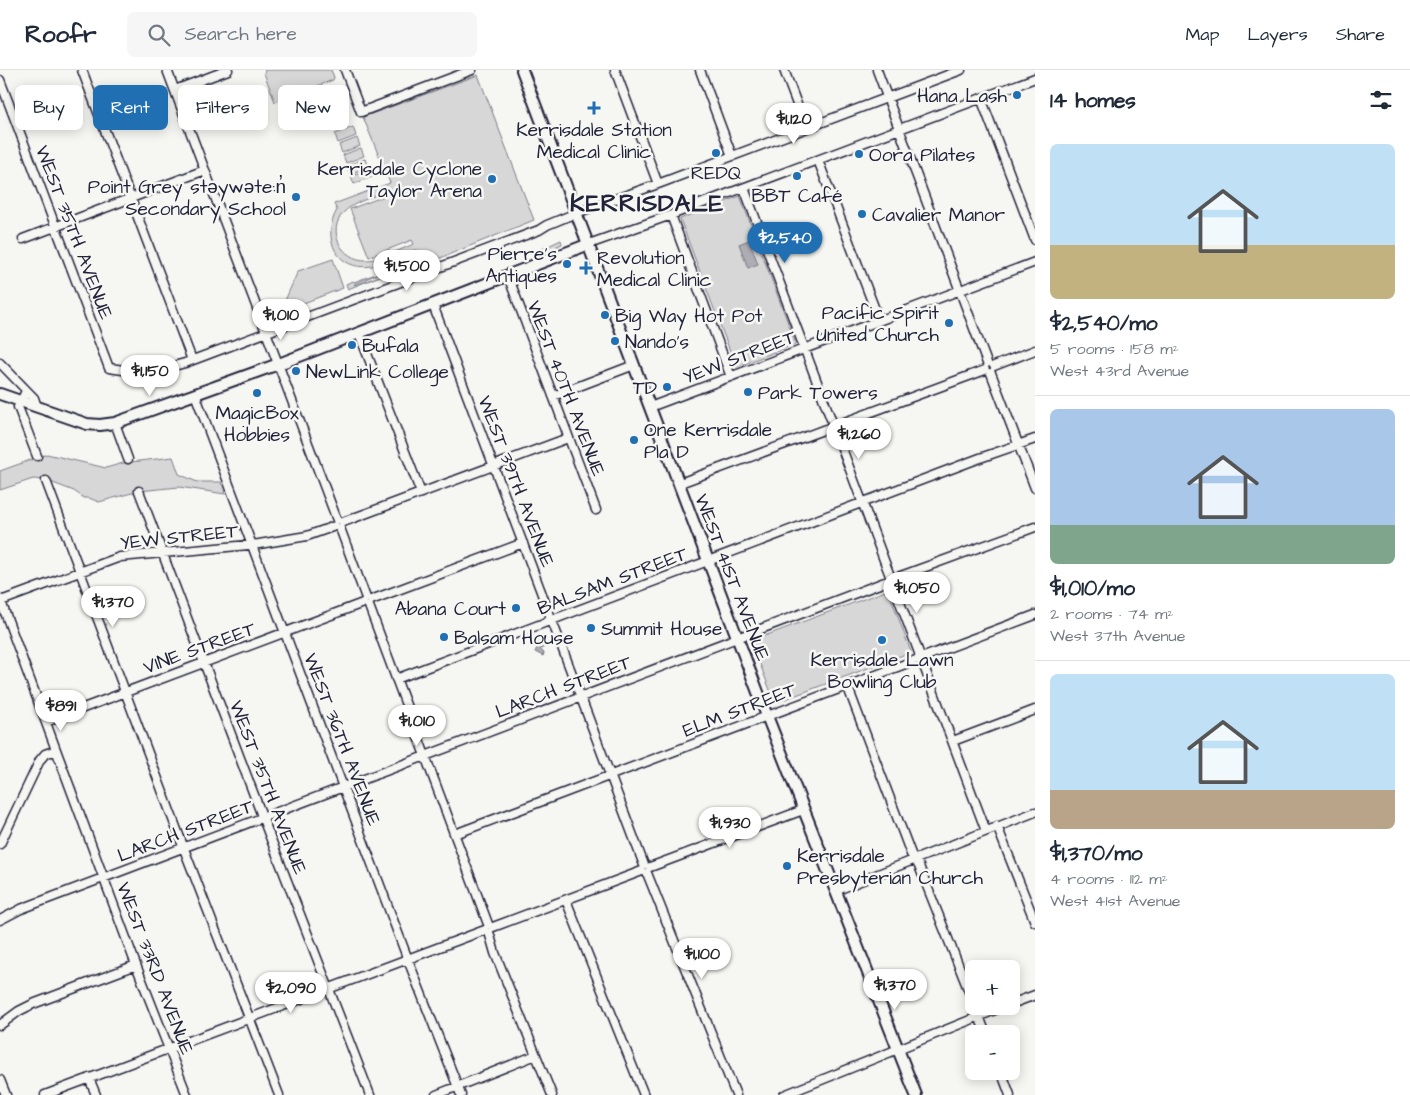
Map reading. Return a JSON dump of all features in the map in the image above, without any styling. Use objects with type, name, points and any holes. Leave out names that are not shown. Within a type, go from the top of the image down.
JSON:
[{"type":"main road","name":"WEST 41ST AVENUE","points":[[522,70],[680,484],[766,716],[916,1095]]},
{"type":"main road","points":[[0,394],[87,424],[115,423],[278,364],[589,244]]},
{"type":"street","points":[[82,70],[192,360],[539,230],[547,224],[576,213],[961,70]]},
{"type":"street","points":[[168,70],[455,834],[489,928],[495,953],[552,1095]]},
{"type":"street","points":[[175,90],[228,70]]},
{"type":"street","points":[[344,70],[361,112],[472,70]]},
{"type":"street","points":[[615,70],[658,184]]},
{"type":"street","points":[[700,70],[732,156]]},
{"type":"street","points":[[784,70],[806,128]]},
{"type":"street","points":[[877,70],[1035,488]]},
{"type":"street","points":[[589,244],[744,188],[1035,78]]},
{"type":"street","name":"WEST 35TH AVENUE","points":[[0,80],[109,368],[128,372],[153,371],[192,360]]},
{"type":"street","points":[[981,98],[1035,240]]},
{"type":"street","points":[[818,160],[879,320]]},
{"type":"street","points":[[23,240],[205,170]]},
{"type":"street","points":[[744,188],[954,741],[986,831]]},
{"type":"street","points":[[671,215],[731,377]]},
{"type":"street","name":"YEW STREET","points":[[650,407],[1035,262]]},
{"type":"street","name":"WEST 40TH AVENUE","points":[[508,276],[596,510]]},
{"type":"street","name":"WEST 39TH AVENUE","points":[[433,305],[646,869],[736,1095]]},
{"type":"street","points":[[359,333],[421,493]]},
{"type":"street","points":[[680,484],[1035,350]]},
{"type":"street","points":[[0,362],[34,398],[37,407]]},
{"type":"street","points":[[553,396],[634,365]]},
{"type":"street","points":[[26,390],[18,408],[37,456]]},
{"type":"street","name":"WEST 36TH AVENUE","points":[[195,394],[461,1095]]},
{"type":"street","points":[[115,423],[128,460]]},
{"type":"street","name":"YEW STREET","points":[[0,600],[120,557],[253,545],[307,536],[568,438]]},
{"type":"street","name":"BALSAM STREET","points":[[396,679],[1035,439]]},
{"type":"street","points":[[46,481],[248,1018],[279,1095]]},
{"type":"street","name":"WEST 35TH AVENUE","points":[[139,491],[262,818],[370,1095]]},
{"type":"street","name":"LARCH STREET","points":[[0,920],[21,909],[892,579],[1035,527]]},
{"type":"street","name":"VINE STREET","points":[[46,722],[524,543]]},
{"type":"street","name":"WEST 33RD AVENUE","points":[[0,600],[136,966],[187,1095]]},
{"type":"street","name":"ELM STREET","points":[[455,834],[922,656],[1035,615]]},
{"type":"street","points":[[847,686],[911,854],[919,866],[965,982]]},
{"type":"street","points":[[954,741],[1035,710]]},
{"type":"street","points":[[0,844],[40,760],[45,754],[56,750]]},
{"type":"street","points":[[45,1095],[803,810]]},
{"type":"street","points":[[835,891],[1035,812]]},
{"type":"street","points":[[997,826],[1035,922]]},
{"type":"street","points":[[566,900],[644,1095]]},
{"type":"street","points":[[0,1025],[19,1011],[33,1004],[136,966]]},
{"type":"street","points":[[1020,1000],[1035,994]]},
{"type":"street","points":[[784,1095],[984,1015]]},
{"type":"street","points":[[979,1017],[982,1025]]},
{"type":"street","points":[[436,1095],[536,1055]]},
{"type":"street","points":[[89,1078],[96,1095]]},
{"type":"street","points":[[0,1080],[6,1095]]},
{"type":"street","points":[[1004,1080],[1010,1095]]},
{"type":"shaded area","points":[[265,70],[331,70],[334,77],[333,80],[320,85],[278,85],[278,101],[275,102],[264,73]]},
{"type":"shaded area","points":[[478,75],[534,220],[423,265],[416,250],[378,265],[360,266],[350,264],[335,251],[332,242],[332,221],[337,210],[334,204],[390,183],[363,117]],"holes":[[[393,190],[393,193],[350,209],[369,257],[412,240],[414,244],[372,260],[358,259],[350,255],[339,243],[336,227],[339,219],[348,208],[360,202]]]},
{"type":"shaded area","points":[[353,127],[356,136],[338,143],[335,134]]},
{"type":"shaded area","points":[[357,138],[360,146],[342,153],[339,145]]},
{"type":"shaded area","points":[[361,148],[364,156],[346,163],[343,155]]},
{"type":"shaded area","points":[[365,159],[368,167],[350,174],[347,165]]},
{"type":"shaded area","points":[[369,169],[372,177],[354,184],[351,176]]},
{"type":"shaded area","points":[[740,196],[796,344],[736,367],[680,219]]},
{"type":"shaded area","points":[[561,240],[562,244],[557,246],[557,248],[543,253],[542,249]]},
{"type":"shaded area","points":[[749,240],[758,264],[748,268],[739,244]]},
{"type":"shaded area","points":[[333,259],[343,288],[280,312],[298,271]]},
{"type":"shaded area","points":[[389,269],[354,284],[390,272],[348,289],[346,284]]},
{"type":"shaded area","points":[[47,454],[106,468],[123,463],[173,457],[179,474],[197,482],[221,482],[225,494],[179,487],[139,491],[99,502],[84,498],[74,491],[45,480],[33,479],[0,490],[0,471]]},
{"type":"shaded area","points":[[888,590],[911,652],[775,703],[751,641]]},
{"type":"shaded area","points":[[541,640],[544,640],[546,643],[545,647],[540,649],[544,653],[543,656],[535,652]]},
{"type":"place","name":"Hana Lash","points":[[1017,95]]},
{"type":"place","name":"Kerrisdale Station Medical Clinic","points":[[594,108]]},
{"type":"place","name":"REDQ","points":[[716,153]]},
{"type":"place","name":"Oora Pilates","points":[[859,154]]},
{"type":"place","name":"BBT Café","points":[[797,176]]},
{"type":"place","name":"Kerrisdale Cyclone Taylor Arena","points":[[492,179]]},
{"type":"place","name":"Point Grey stəywəte:n̓ Secondary School","points":[[296,197]]},
{"type":"place","name":"Cavalier Manor","points":[[862,214]]},
{"type":"place","name":"Pierre's Antiques","points":[[567,264]]},
{"type":"place","name":"Revolution Medical Clinic","points":[[586,268]]},
{"type":"place","name":"Big Way Hot Pot","points":[[605,315]]},
{"type":"place","name":"Pacific Spirit United Church","points":[[949,323]]},
{"type":"place","name":"Nando's","points":[[615,341]]},
{"type":"place","name":"Bufala","points":[[352,345]]},
{"type":"place","name":"NewLink College","points":[[296,371]]},
{"type":"place","name":"TD","points":[[667,387]]},
{"type":"place","name":"Park Towers","points":[[748,392]]},
{"type":"place","name":"MagicBox Hobbies","points":[[257,393]]},
{"type":"place","name":"One Kerrisdale Pla D","points":[[634,440]]},
{"type":"place","name":"Abana Court","points":[[516,608]]},
{"type":"place","name":"Summit House","points":[[591,628]]},
{"type":"place","name":"Balsam House","points":[[444,637]]},
{"type":"place","name":"Kerrisdale Lawn Bowling Club","points":[[882,640]]},
{"type":"place","name":"Kerrisdale Presbyterian Church","points":[[787,866]]},
{"type":"district","name":"KERRISDALE","points":[[647,203]]}]
